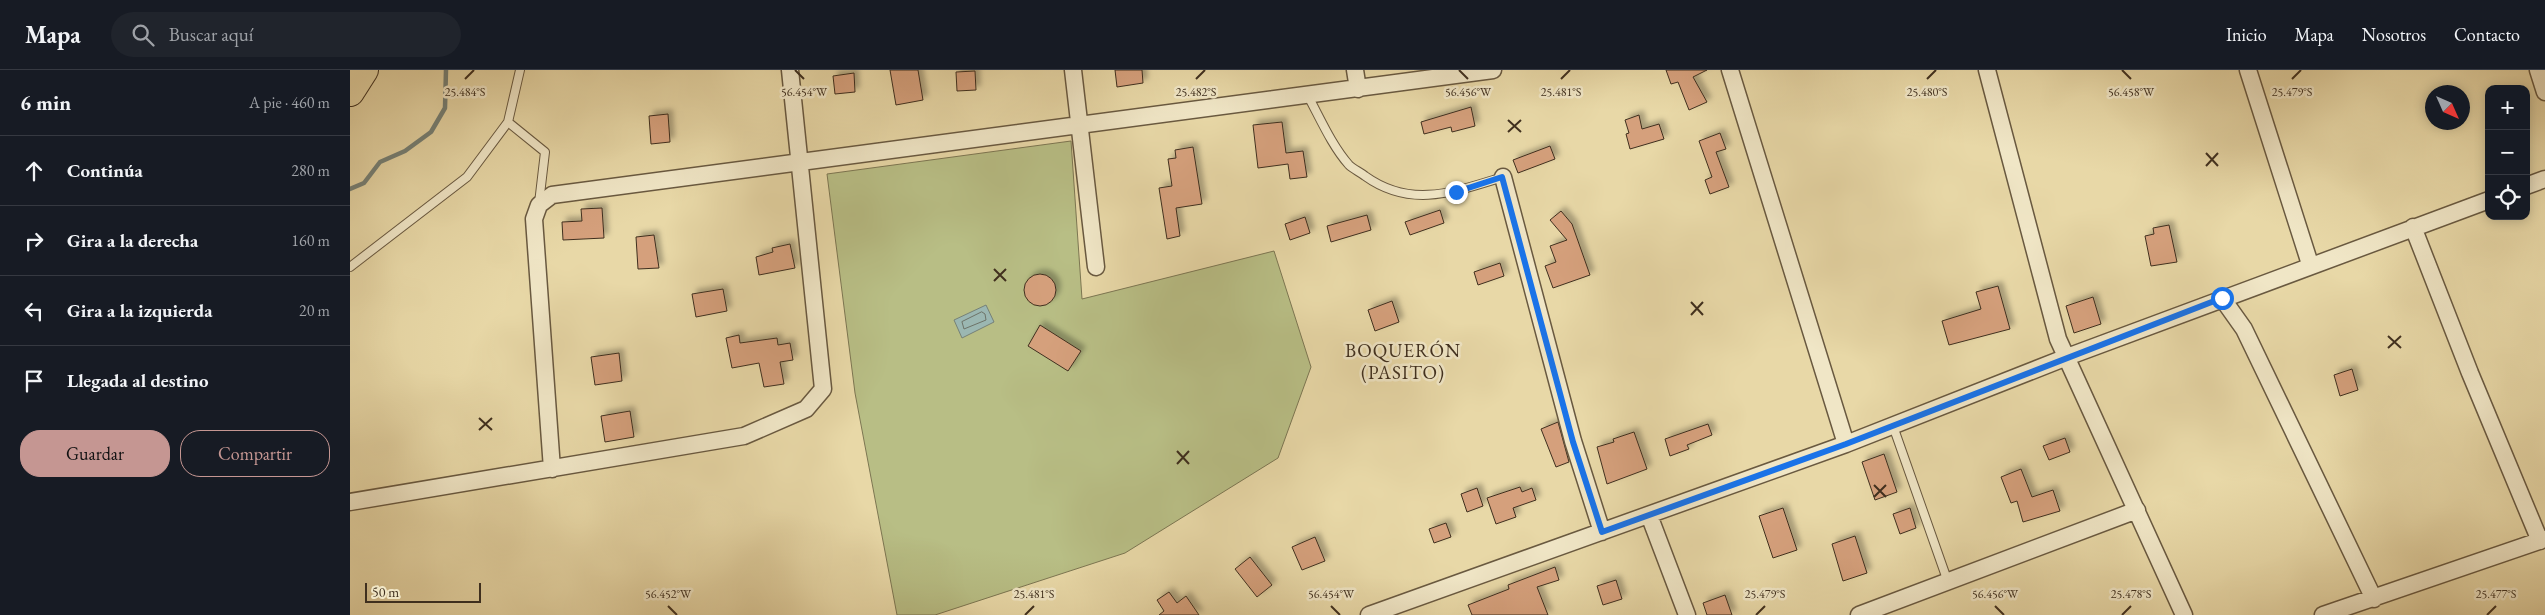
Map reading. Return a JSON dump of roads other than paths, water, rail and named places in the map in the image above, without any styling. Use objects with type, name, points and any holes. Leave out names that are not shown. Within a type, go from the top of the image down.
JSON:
[{"type":"highway","points":[[350,92],[364,70]]},
{"type":"street","points":[[350,502],[744,436],[806,409],[823,388],[790,70]]},
{"type":"street","points":[[1073,70],[1096,267]]},
{"type":"street","points":[[1355,70],[1358,89]]},
{"type":"street","points":[[552,469],[534,219],[539,204],[552,194],[1308,96],[1493,70]]},
{"type":"street","points":[[1730,70],[1846,444]]},
{"type":"street","points":[[2248,70],[2310,264]]},
{"type":"street","points":[[2538,70],[2545,92]]},
{"type":"street","points":[[1990,71],[2058,339],[2184,615]]},
{"type":"street","points":[[1502,177],[1573,442],[1602,532]]},
{"type":"street","points":[[2530,185],[2545,179]]},
{"type":"street","points":[[1369,615],[1846,444],[2310,264],[2485,201]]},
{"type":"street","points":[[2323,615],[2543,540],[2470,373],[2413,227]]},
{"type":"street","points":[[2222,298],[2244,329],[2374,598]]},
{"type":"street","points":[[1859,615],[2137,510]]},
{"type":"street","points":[[1649,515],[1687,615]]},
{"type":"lane","points":[[350,267],[467,177],[508,122],[520,70]]},
{"type":"lane","points":[[1308,96],[1350,165],[1372,182],[1396,193],[1426,196],[1456,192],[1502,177]]},
{"type":"lane","points":[[508,122],[545,152],[539,204]]},
{"type":"lane","points":[[1893,426],[1948,582]]},
{"type":"water","points":[[986,305],[994,322],[962,338],[954,320]]},
{"type":"waterway","points":[[350,189],[364,183],[380,162],[405,151],[431,132],[445,108],[446,70]]},
{"type":"district","name":"BOQUERÓN (PASITO)","points":[[1403,361]]}]
